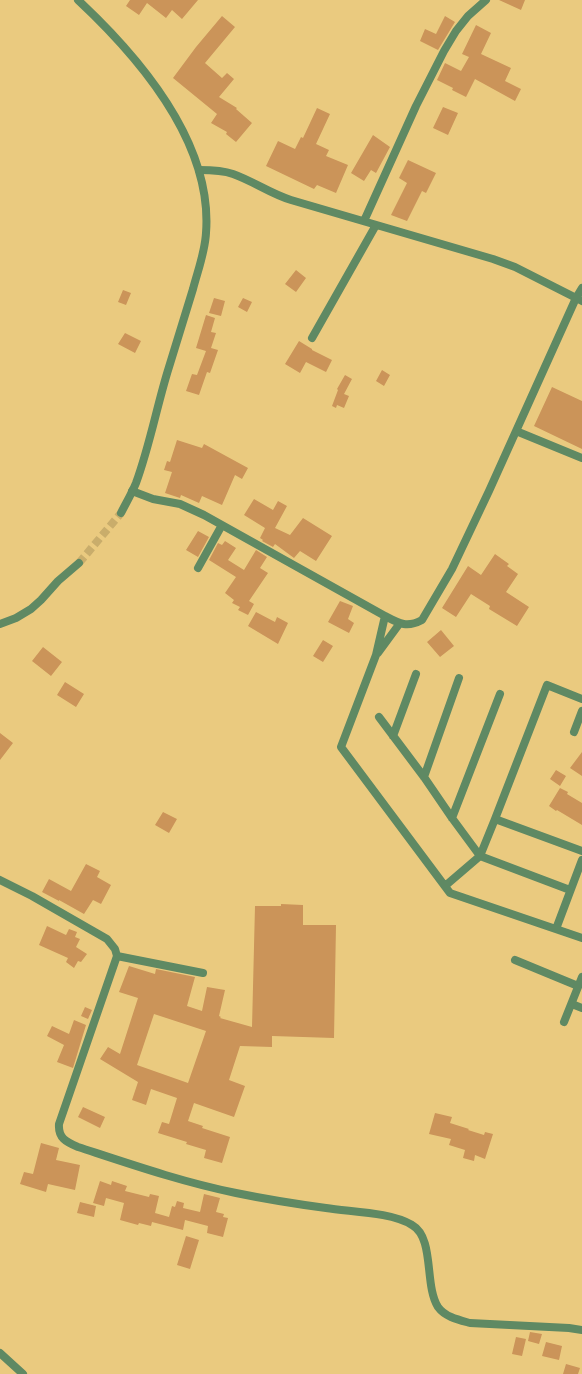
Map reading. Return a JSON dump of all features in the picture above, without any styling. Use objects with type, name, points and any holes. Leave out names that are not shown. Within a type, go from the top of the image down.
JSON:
[{"type":"street","points":[[78,0],[126,50],[155,86],[173,112],[188,141],[199,170],[206,198],[207,222],[205,247],[167,371],[150,438],[136,484],[121,513]]},
{"type":"street","points":[[364,221],[416,106],[444,51],[456,31],[468,16],[486,0]]},
{"type":"street","points":[[199,170],[232,173],[281,197],[515,266],[579,299]]},
{"type":"street","points":[[312,338],[376,225]]},
{"type":"street","points":[[132,491],[153,499],[180,504],[204,514],[385,616],[400,623],[408,625],[414,624],[422,620],[435,600],[469,535],[516,431],[579,299],[582,288]]},
{"type":"street","points":[[516,431],[582,458]]},
{"type":"street","points":[[198,568],[222,525]]},
{"type":"street","points":[[0,624],[16,618],[31,609],[42,600],[58,581],[79,563]]},
{"type":"street","points":[[385,616],[376,655],[341,747],[450,893],[582,938]]},
{"type":"street","points":[[376,655],[400,623]]},
{"type":"street","points":[[393,736],[416,674]]},
{"type":"street","points":[[424,777],[459,678]]},
{"type":"street","points":[[445,886],[480,856],[547,685],[582,699]]},
{"type":"street","points":[[452,818],[500,694]]},
{"type":"street","points":[[574,732],[582,711]]},
{"type":"street","points":[[379,717],[480,856],[570,890]]},
{"type":"street","points":[[495,819],[582,851]]},
{"type":"street","points":[[556,929],[582,860]]},
{"type":"street","points":[[0,880],[32,896],[107,939],[115,949],[117,956],[59,1124],[59,1131],[63,1139],[78,1148],[191,1183],[326,1208],[387,1216],[402,1221],[412,1225],[419,1232],[424,1241],[433,1296],[438,1307],[446,1314],[457,1320],[470,1323],[582,1330]]},
{"type":"street","points":[[117,956],[203,972]]},
{"type":"street","points":[[515,960],[578,986]]},
{"type":"street","points":[[564,1022],[582,976]]},
{"type":"street","points":[[572,1004],[582,1008]]},
{"type":"street","points":[[0,1353],[23,1374]]},
{"type":"building","points":[[130,0],[198,0],[182,19],[172,10],[166,18],[147,3],[139,15],[126,6]]},
{"type":"building","points":[[499,0],[525,0],[521,10]]},
{"type":"building","points":[[222,16],[235,27],[205,63],[222,78],[227,73],[234,79],[219,97],[237,108],[236,109],[252,123],[236,142],[226,134],[227,132],[211,123],[217,114],[173,78]]},
{"type":"building","points":[[445,16],[455,22],[438,50],[420,41],[425,29],[436,34]]},
{"type":"building","points":[[476,25],[491,33],[481,54],[511,68],[505,81],[521,89],[515,101],[475,79],[466,97],[437,80],[445,63],[461,71],[469,57],[462,54]]},
{"type":"building","points":[[443,107],[458,113],[448,135],[433,128]]},
{"type":"building","points":[[317,108],[330,114],[316,144],[329,150],[326,156],[348,165],[336,193],[317,185],[314,189],[266,166],[278,141],[295,149],[301,137],[303,138]]},
{"type":"building","points":[[373,135],[390,147],[376,173],[371,170],[364,181],[351,173]]},
{"type":"building","points":[[408,160],[436,173],[426,193],[422,191],[407,221],[391,215],[407,183],[399,178]]},
{"type":"building","points":[[296,270],[306,278],[296,292],[285,284]]},
{"type":"building","points":[[123,290],[131,293],[126,305],[118,302]]},
{"type":"building","points":[[214,298],[225,301],[221,316],[209,313]]},
{"type":"building","points":[[243,298],[252,302],[247,312],[238,307]]},
{"type":"building","points":[[206,315],[215,318],[211,332],[216,333],[211,348],[218,350],[210,373],[207,372],[199,395],[186,391],[192,374],[197,375],[206,351],[196,348]]},
{"type":"building","points":[[125,333],[141,341],[135,353],[118,344]]},
{"type":"building","points":[[299,341],[312,350],[332,360],[326,372],[306,362],[300,373],[285,364]]},
{"type":"building","points":[[382,370],[390,375],[384,386],[376,381]]},
{"type":"building","points":[[345,375],[352,379],[344,394],[349,396],[344,408],[337,405],[336,408],[332,406],[338,390],[337,389]]},
{"type":"building","points":[[552,387],[582,401],[582,449],[534,426]]},
{"type":"building","points":[[177,440],[202,448],[204,444],[248,468],[242,479],[235,475],[222,505],[202,496],[199,503],[181,495],[180,498],[165,493],[172,472],[164,470],[167,461],[170,462]]},
{"type":"building","points":[[254,499],[273,510],[278,501],[287,506],[275,528],[290,535],[303,518],[332,536],[316,561],[300,551],[294,558],[275,544],[273,547],[262,541],[263,540],[260,538],[265,528],[244,515]]},
{"type":"building","points":[[198,531],[209,537],[198,557],[186,550]]},
{"type":"building","points":[[225,541],[236,548],[228,560],[244,570],[256,550],[267,557],[260,568],[268,573],[249,601],[254,604],[248,615],[238,610],[240,607],[232,603],[234,600],[225,593],[236,577],[209,560],[218,543],[222,545]]},
{"type":"building","points":[[495,554],[509,564],[507,566],[518,574],[506,592],[529,607],[517,626],[489,609],[490,606],[471,594],[456,617],[442,608],[468,566],[481,575]]},
{"type":"building","points":[[340,601],[353,606],[348,619],[354,623],[349,633],[328,622]]},
{"type":"building","points":[[256,612],[275,622],[277,617],[288,623],[278,644],[248,626]]},
{"type":"building","points":[[441,630],[454,646],[440,657],[427,642]]},
{"type":"building","points":[[323,640],[333,646],[323,662],[313,656]]},
{"type":"building","points":[[43,647],[62,662],[51,676],[32,661]]},
{"type":"building","points":[[65,682],[84,694],[76,707],[57,695]]},
{"type":"building","points":[[0,733],[13,743],[0,760]]},
{"type":"building","points":[[582,752],[582,776],[570,768]]},
{"type":"building","points":[[556,770],[566,776],[560,786],[550,779]]},
{"type":"building","points":[[560,788],[568,792],[567,794],[582,803],[582,825],[549,806]]},
{"type":"building","points":[[163,812],[177,819],[169,833],[155,825]]},
{"type":"building","points":[[86,864],[100,871],[97,877],[111,885],[101,904],[93,900],[84,914],[42,892],[49,879],[71,891]]},
{"type":"building","points":[[281,904],[303,905],[303,925],[336,925],[334,1038],[272,1036],[272,1047],[240,1046],[229,1080],[245,1086],[234,1117],[194,1103],[188,1121],[203,1126],[202,1128],[230,1137],[222,1163],[204,1158],[206,1150],[158,1133],[162,1122],[169,1124],[177,1098],[151,1089],[146,1105],[132,1100],[138,1082],[100,1059],[108,1047],[120,1054],[138,998],[119,992],[129,966],[155,974],[156,969],[195,977],[187,1006],[202,1011],[207,987],[225,990],[219,1016],[221,1017],[220,1018],[252,1027],[255,906],[281,906]],"holes":[[[154,1014],[206,1031],[188,1083],[137,1065]]]},
{"type":"building","points":[[47,926],[66,935],[69,929],[77,932],[75,937],[80,939],[76,947],[87,954],[81,962],[78,961],[74,968],[66,962],[68,958],[39,945]]},
{"type":"building","points":[[85,1007],[92,1010],[88,1019],[81,1016]]},
{"type":"building","points":[[74,1020],[86,1025],[73,1068],[57,1062],[64,1045],[47,1036],[52,1026],[69,1034]]},
{"type":"building","points":[[83,1107],[105,1117],[100,1128],[78,1117]]},
{"type":"building","points":[[435,1113],[452,1117],[450,1123],[469,1129],[468,1130],[484,1135],[485,1132],[493,1134],[485,1159],[475,1155],[474,1161],[463,1158],[465,1150],[449,1145],[451,1139],[429,1134]]},
{"type":"building","points":[[41,1143],[59,1148],[56,1160],[80,1165],[75,1190],[48,1184],[46,1192],[20,1184],[24,1172],[33,1174]]},
{"type":"building","points":[[100,1181],[111,1185],[112,1181],[127,1186],[125,1191],[149,1197],[150,1194],[159,1196],[155,1213],[169,1217],[172,1206],[175,1207],[177,1201],[184,1203],[183,1208],[200,1212],[204,1194],[220,1198],[216,1212],[224,1214],[223,1217],[228,1218],[223,1237],[207,1233],[208,1226],[185,1220],[183,1230],[152,1222],[151,1226],[139,1223],[138,1225],[120,1220],[124,1203],[106,1198],[104,1206],[93,1203]]},
{"type":"building","points":[[80,1202],[96,1206],[94,1217],[77,1213]]},
{"type":"building","points":[[186,1236],[199,1240],[190,1269],[177,1265]]},
{"type":"building","points":[[530,1332],[542,1334],[539,1344],[528,1341]]},
{"type":"building","points":[[516,1337],[526,1339],[522,1356],[512,1354]]},
{"type":"building","points":[[546,1342],[562,1346],[559,1360],[542,1356]]},
{"type":"building","points":[[566,1364],[580,1368],[578,1374],[563,1374]]},
{"type":"tunnel","points":[[79,563],[121,513]]}]
